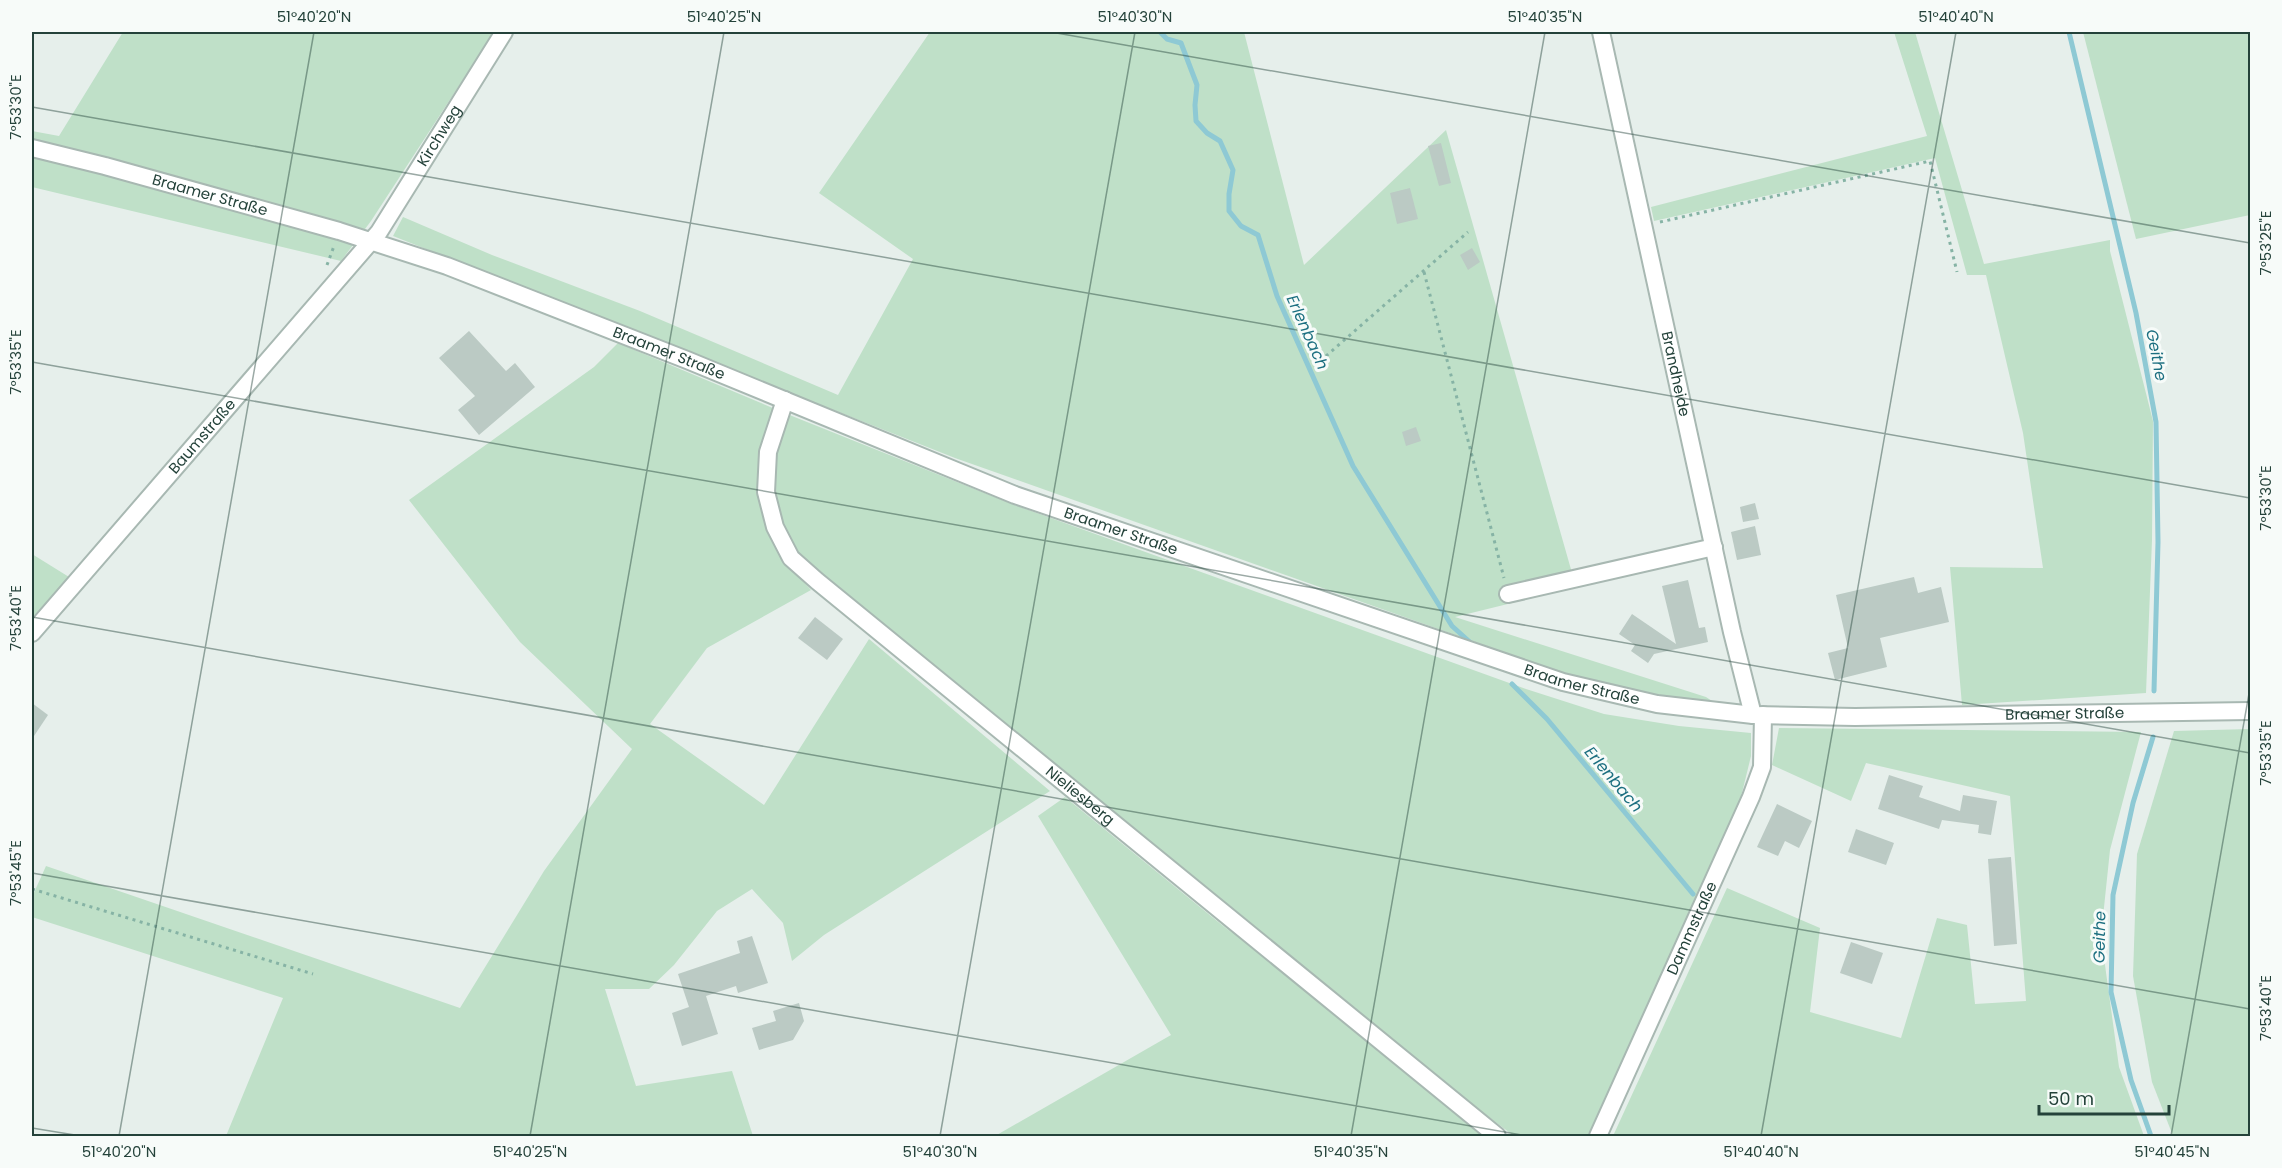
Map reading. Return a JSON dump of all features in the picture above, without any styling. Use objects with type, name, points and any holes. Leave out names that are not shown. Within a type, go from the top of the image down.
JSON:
[{"type":"street","name":"Kirchweg","points":[[372,241],[504,32]]},
{"type":"street","name":"Brandheide","points":[[1601,32],[1732,632],[1758,715]]},
{"type":"street","name":"Braamer Straße","points":[[32,148],[105,166],[372,241],[546,304],[1015,495],[1563,682],[1657,704],[1758,715],[1891,717],[2250,711]]},
{"type":"street","name":"Baumstraße","points":[[32,633],[372,241]]},
{"type":"street","name":"Nieliesberg","points":[[785,400],[768,452],[766,492],[775,527],[791,558],[1497,1137]]},
{"type":"street","points":[[1508,594],[1714,548]]},
{"type":"street","name":"Dammstraße","points":[[1598,1137],[1751,797],[1761,767],[1758,715]]},
{"type":"path","points":[[1644,226],[1930,161],[1957,272]]},
{"type":"path","points":[[1326,356],[1468,232]]},
{"type":"path","points":[[1424,272],[1508,594]]},
{"type":"path","points":[[32,889],[313,974]]},
{"type":"green space","points":[[123,32],[494,32],[371,221],[341,261],[32,187],[32,131],[59,136]]},
{"type":"green space","points":[[930,32],[1244,32],[1304,265],[1446,130],[1576,587],[1455,617],[1706,697],[1712,701],[1652,696],[1554,670],[955,458],[393,236],[403,217],[492,255],[640,311],[838,395],[913,259],[819,193]]},
{"type":"green space","points":[[1894,32],[1915,32],[1984,264],[2110,240],[2110,251],[2153,421],[2152,540],[2146,693],[1962,705],[1950,567],[2043,568],[2023,433],[1986,275],[1967,275],[1935,158],[1654,221],[1651,207],[1927,136]]},
{"type":"green space","points":[[2083,32],[2250,32],[2250,215],[2136,239]]},
{"type":"green space","points":[[618,343],[1012,504],[1526,689],[1604,714],[1679,726],[1751,733],[1751,756],[1741,797],[1696,902],[1588,1136],[1514,1136],[1457,1093],[1486,1136],[995,1136],[1171,1035],[1038,816],[1065,797],[1233,934],[796,555],[780,526],[762,450],[786,562],[811,590],[707,648],[650,724],[764,805],[869,639],[1050,791],[824,935],[792,961],[783,923],[752,889],[717,911],[674,965],[649,989],[605,989],[636,1086],[732,1071],[753,1136],[226,1136],[283,998],[32,917],[32,897],[46,866],[460,1008],[544,871],[632,749],[520,642],[409,500],[594,367]]},
{"type":"green space","points":[[32,554],[69,577],[32,618]]},
{"type":"green space","points":[[1779,728],[2141,732],[2110,850],[2101,936],[2119,1067],[2144,1136],[1613,1136],[1727,888],[1820,928],[1810,1012],[1901,1038],[1937,918],[1967,925],[1975,1004],[2026,1001],[2010,796],[1866,763],[1851,801],[1772,765]]},
{"type":"green space","points":[[2250,729],[2250,1136],[2173,1136],[2152,1082],[2133,976],[2137,854],[2174,731]]},
{"type":"building","points":[[1441,143],[1451,183],[1439,186],[1428,146]]},
{"type":"building","points":[[1410,188],[1418,219],[1397,224],[1390,193]]},
{"type":"building","points":[[1472,248],[1480,262],[1468,270],[1460,255]]},
{"type":"building","points":[[469,331],[506,371],[515,363],[535,387],[479,435],[458,410],[475,396],[439,358]]},
{"type":"building","points":[[1416,427],[1421,441],[1406,446],[1402,432]]},
{"type":"building","points":[[1755,503],[1759,519],[1743,522],[1740,507]]},
{"type":"building","points":[[1755,526],[1761,555],[1737,560],[1731,532]]},
{"type":"building","points":[[1914,577],[1918,593],[1941,587],[1949,622],[1880,638],[1887,667],[1835,680],[1828,653],[1848,648],[1836,595]]},
{"type":"building","points":[[1688,580],[1699,628],[1705,627],[1708,642],[1654,654],[1648,663],[1631,651],[1635,645],[1619,634],[1632,614],[1676,644],[1662,586]]},
{"type":"building","points":[[815,617],[843,639],[827,660],[798,638]]},
{"type":"building","points":[[32,703],[48,715],[32,739]]},
{"type":"building","points":[[1889,775],[1923,786],[1919,797],[1960,811],[1963,795],[1997,801],[1991,835],[1978,833],[1979,825],[1942,820],[1939,829],[1878,809]]},
{"type":"building","points":[[1777,804],[1812,821],[1799,848],[1785,841],[1778,856],[1757,847]]},
{"type":"building","points":[[1856,829],[1894,843],[1886,865],[1848,852]]},
{"type":"building","points":[[2011,857],[2017,944],[1994,946],[1988,859]]},
{"type":"building","points":[[752,936],[768,983],[738,993],[736,986],[706,996],[718,1034],[682,1046],[672,1013],[689,1007],[678,974],[740,953],[737,941]]},
{"type":"building","points":[[1851,942],[1883,953],[1872,984],[1840,973]]},
{"type":"building","points":[[799,1003],[804,1021],[793,1040],[759,1050],[752,1028],[776,1021],[773,1011]]},
{"type":"waterway","name":"Erlenbach","points":[[1160,32],[1167,39],[1181,43],[1197,85],[1196,121],[1207,133],[1220,141],[1233,170],[1229,211],[1241,226],[1258,235],[1277,296],[1353,466],[1452,626],[1472,644]]},
{"type":"waterway","name":"Geithe","points":[[2069,32],[2136,313],[2156,422],[2158,542],[2154,691]]},
{"type":"waterway","name":"Erlenbach","points":[[1512,684],[1547,719],[1693,894]]},
{"type":"waterway","name":"Geithe","points":[[2151,1136],[2131,1080],[2111,992],[2113,895],[2133,803],[2153,737]]}]
